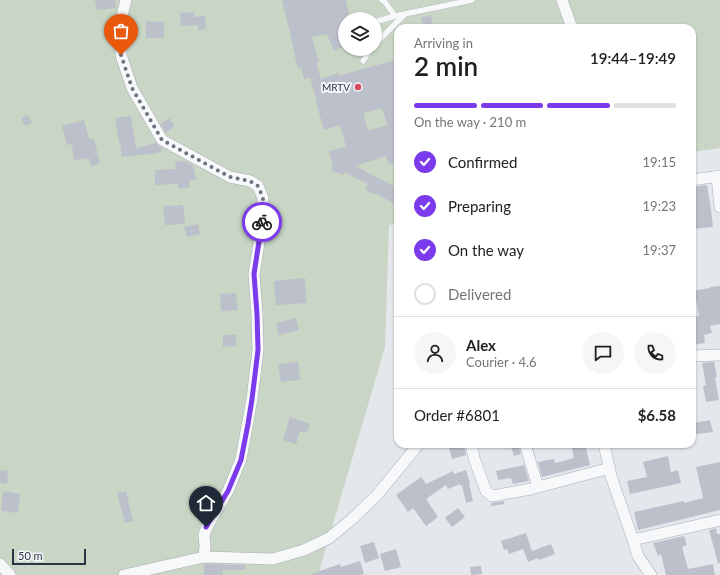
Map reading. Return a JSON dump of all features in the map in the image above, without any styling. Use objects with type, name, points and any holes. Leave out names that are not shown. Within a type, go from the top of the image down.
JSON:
[{"type":"street","points":[[126,0],[121,20],[121,55],[132,88],[162,140],[230,177],[250,181],[258,186],[263,198],[262,224],[254,274],[258,350],[252,399],[241,460],[228,491],[206,527],[204,535],[204,558]]},
{"type":"street","points":[[562,0],[571,24]]},
{"type":"street","points":[[696,179],[718,176],[720,207]]},
{"type":"street","points":[[696,356],[720,355]]},
{"type":"street","points":[[124,575],[204,558],[273,559],[304,550],[329,538],[351,520],[377,495],[415,448]]},
{"type":"street","points":[[472,448],[486,491],[492,496],[538,487],[610,468]]},
{"type":"street","points":[[526,448],[538,487]]},
{"type":"street","points":[[605,448],[611,476],[638,556],[651,575]]},
{"type":"street","points":[[633,540],[720,520]]},
{"type":"street","points":[[0,564],[10,575]]},
{"type":"lane","points":[[382,0],[395,16]]},
{"type":"lane","points":[[382,20],[472,0]]},
{"type":"lane","points":[[395,24],[404,15]]},
{"type":"lane","points":[[382,37],[394,25]]},
{"type":"lane","points":[[363,61],[366,56]]},
{"type":"green space","points":[[0,0],[720,0],[720,148],[696,151],[696,24],[394,24],[394,224],[389,225],[385,347],[318,575],[0,575]]},
{"type":"building","points":[[95,0],[115,0],[116,8],[97,10]]},
{"type":"building","points":[[282,0],[346,0],[349,12],[338,12],[338,49],[334,51],[327,34],[312,37],[319,62],[316,63],[321,79],[338,73],[339,76],[394,61],[394,162],[388,164],[386,156],[355,166],[394,186],[394,204],[375,193],[375,195],[365,190],[368,184],[344,172],[343,175],[331,170],[333,166],[329,151],[346,147],[340,125],[324,130],[310,77],[304,79],[301,68],[298,69]],"holes":[[[382,108],[387,125],[368,131],[364,113]]]},
{"type":"building","points":[[194,12],[194,17],[205,16],[206,29],[198,30],[198,25],[181,26],[180,13]]},
{"type":"building","points":[[431,15],[433,24],[423,24],[421,18]]},
{"type":"building","points":[[146,21],[164,22],[164,38],[146,38]]},
{"type":"building","points":[[28,115],[32,123],[25,126],[21,118]]},
{"type":"building","points":[[131,116],[136,148],[156,143],[161,147],[162,152],[149,155],[122,157],[115,118]]},
{"type":"building","points":[[169,118],[175,126],[166,133],[161,124]]},
{"type":"building","points":[[84,120],[89,139],[94,139],[100,164],[91,166],[89,158],[74,160],[72,144],[67,145],[62,126]]},
{"type":"building","points":[[185,161],[193,165],[196,180],[189,181],[190,187],[178,189],[178,184],[155,185],[155,170],[176,169],[175,162]]},
{"type":"building","points":[[707,185],[713,227],[696,229],[696,186]]},
{"type":"building","points":[[183,205],[185,224],[165,225],[163,206]]},
{"type":"building","points":[[198,224],[200,234],[187,237],[184,227]]},
{"type":"building","points":[[305,278],[305,294],[307,303],[276,305],[274,281]]},
{"type":"building","points":[[720,286],[720,324],[710,326],[712,333],[704,335],[705,343],[696,344],[696,316],[699,316],[696,290]]},
{"type":"building","points":[[236,293],[238,310],[221,311],[220,294]]},
{"type":"building","points":[[296,318],[299,330],[278,335],[276,323]]},
{"type":"building","points":[[223,335],[236,335],[236,346],[223,347]]},
{"type":"building","points":[[298,362],[300,380],[281,382],[278,364]]},
{"type":"building","points":[[714,362],[719,400],[706,402],[703,386],[706,385],[702,363]]},
{"type":"building","points":[[290,417],[310,424],[307,433],[300,431],[296,444],[283,440]]},
{"type":"building","points":[[710,420],[713,432],[696,434],[696,423]]},
{"type":"building","points":[[449,448],[465,448],[466,455],[452,459]]},
{"type":"building","points":[[511,448],[519,448],[521,454],[514,456]]},
{"type":"building","points":[[572,448],[586,448],[590,465],[542,477],[538,462],[554,459],[555,463],[574,458]]},
{"type":"building","points":[[668,456],[671,472],[678,470],[681,483],[630,494],[627,481],[647,477],[643,462]]},
{"type":"building","points":[[720,462],[720,510],[638,530],[634,512],[703,498],[696,467]]},
{"type":"building","points":[[524,465],[529,481],[513,484],[511,478],[498,480],[496,471]]},
{"type":"building","points":[[0,470],[8,471],[7,484],[0,483]]},
{"type":"building","points":[[466,470],[473,501],[466,503],[462,485],[460,486],[460,484],[448,489],[446,485],[426,499],[438,517],[426,526],[413,508],[408,512],[396,495],[421,477],[426,484],[453,471],[454,474]]},
{"type":"building","points":[[3,491],[20,494],[18,513],[1,511]]},
{"type":"building","points":[[126,491],[133,521],[125,523],[117,493]]},
{"type":"building","points":[[504,501],[504,504],[491,506],[491,503]]},
{"type":"building","points":[[458,508],[465,517],[452,527],[445,518]]},
{"type":"building","points":[[716,528],[717,534],[720,534],[720,563],[718,563],[709,530]]},
{"type":"building","points":[[526,533],[532,551],[551,544],[555,554],[539,560],[538,558],[528,562],[523,549],[509,554],[507,549],[504,550],[501,541]]},
{"type":"building","points":[[684,536],[687,545],[682,547],[688,569],[713,564],[715,575],[666,575],[661,554],[658,556],[653,543]]},
{"type":"building","points":[[374,542],[379,558],[365,563],[360,546]]},
{"type":"building","points":[[396,549],[401,567],[385,571],[380,554]]},
{"type":"building","points":[[360,561],[364,574],[311,574],[340,564],[341,567]]},
{"type":"building","points":[[204,564],[245,565],[245,570],[223,570],[223,575],[204,575]]},
{"type":"building","points":[[481,566],[482,574],[471,575],[470,567]]},
{"type":"way so far","points":[[121,55],[132,88],[162,140],[230,177],[250,181],[258,186],[263,198],[262,222]]},
{"type":"place","name":"MRTV","points":[[358,87]]},
{"type":"route","points":[[206,527],[228,491],[241,460],[248,424],[258,350],[254,274],[262,222]]}]
